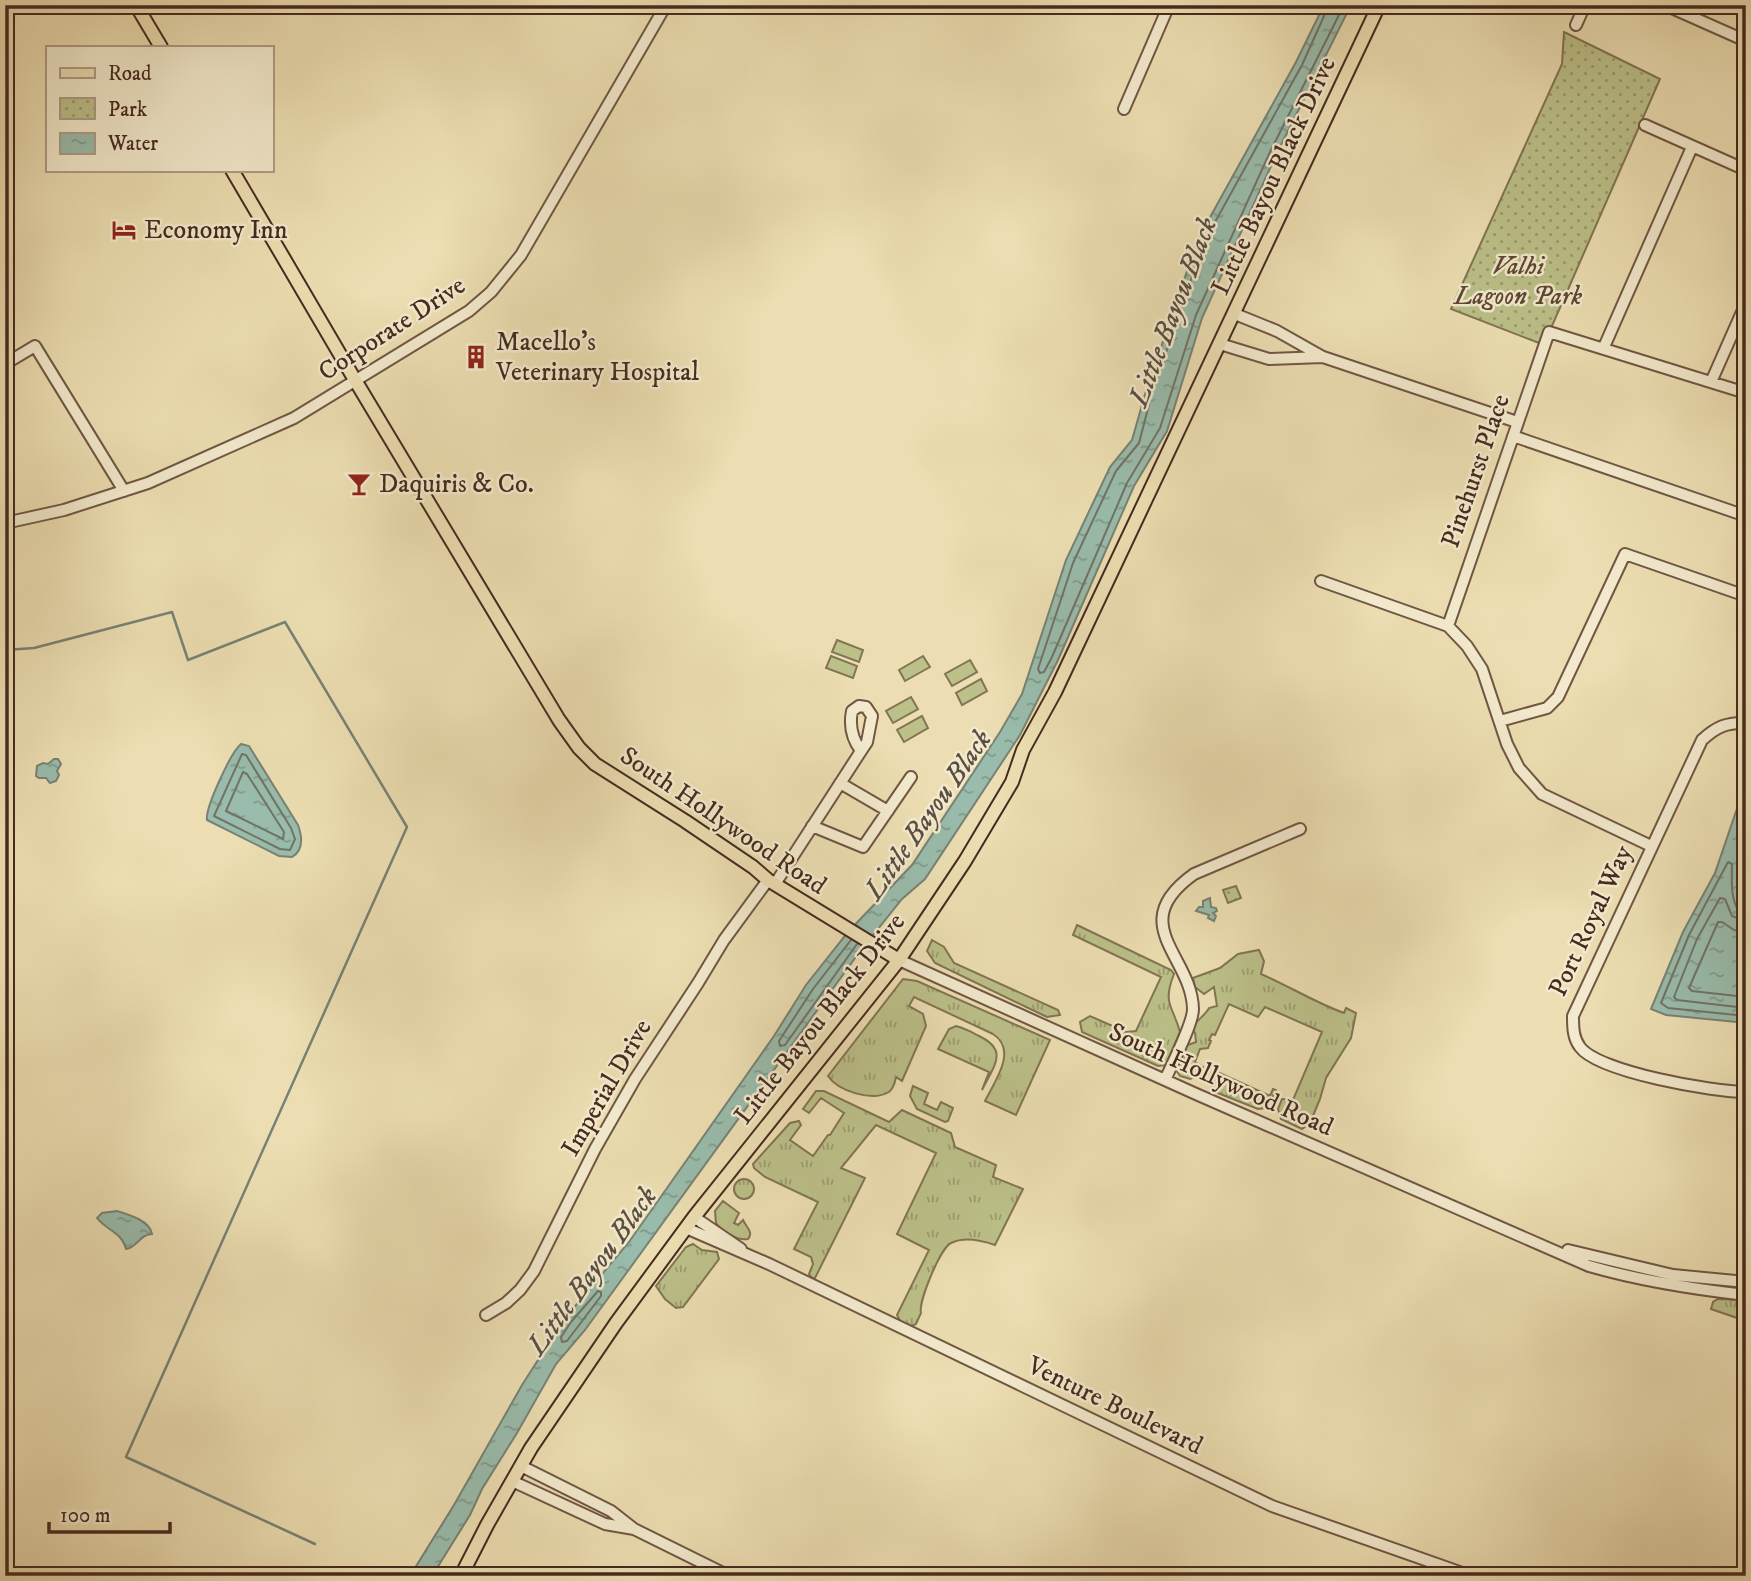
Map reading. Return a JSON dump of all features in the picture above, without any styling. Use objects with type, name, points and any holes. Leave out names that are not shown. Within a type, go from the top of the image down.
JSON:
[{"type":"main road","points":[[136,5],[160,46]]},
{"type":"main road","name":"Little Bayou Black Drive","points":[[461,1576],[521,1466],[615,1323],[690,1222],[899,960],[965,861],[1012,782],[1023,750],[1055,692],[1380,5]]},
{"type":"main road","name":"South Hollywood Road","points":[[233,172],[559,720],[579,748],[595,764],[685,821],[771,882],[899,960]]},
{"type":"street","name":"Corporate Drive","points":[[5,523],[64,510],[148,483],[293,418],[469,311],[491,292],[509,271],[548,213],[666,5]]},
{"type":"street","points":[[1124,109],[1169,5]]},
{"type":"street","points":[[1576,25],[1585,5]]},
{"type":"street","points":[[1665,5],[1746,41]]},
{"type":"street","points":[[1645,125],[1746,170]]},
{"type":"street","points":[[1692,147],[1604,348],[1746,393]]},
{"type":"street","points":[[1711,382],[1746,303]]},
{"type":"street","points":[[1235,314],[1277,331],[1323,356],[1517,422]]},
{"type":"street","name":"Pinehurst Place","points":[[1448,626],[1549,332],[1604,348]]},
{"type":"street","points":[[1220,344],[1269,359],[1323,356]]},
{"type":"street","points":[[5,364],[35,346],[124,491]]},
{"type":"street","points":[[1513,436],[1746,516]]},
{"type":"street","points":[[1500,721],[1547,708],[1558,697],[1625,554],[1746,596]]},
{"type":"street","points":[[1321,581],[1448,626],[1467,646],[1482,669],[1519,768],[1542,793],[1651,846]]},
{"type":"street","name":"Port Royal Way","points":[[1746,723],[1730,722],[1714,729],[1702,740],[1573,1016],[1573,1032],[1580,1049],[1595,1059],[1657,1080],[1723,1092],[1746,1092]]},
{"type":"street","name":"Imperial Drive","points":[[486,1315],[506,1303],[534,1271],[595,1149],[635,1079],[724,940],[812,826],[861,751]]},
{"type":"street","points":[[812,826],[863,847],[911,777]]},
{"type":"street","points":[[840,783],[888,811]]},
{"type":"street","points":[[1165,1080],[1193,1013],[1192,998],[1170,933],[1169,900],[1194,874],[1300,829]]},
{"type":"street","name":"South Hollywood Road","points":[[899,960],[1589,1266],[1639,1280],[1688,1289],[1746,1295]]},
{"type":"street","name":"Venture Boulevard","points":[[690,1222],[749,1255],[1252,1497],[1296,1516],[1471,1576]]},
{"type":"street","name":"South Hollywood Road","points":[[1535,1241],[1673,1275],[1746,1282]]},
{"type":"street","points":[[521,1466],[611,1511],[634,1529],[729,1576]]},
{"type":"street","points":[[512,1481],[605,1524],[634,1529]]},
{"type":"green space","name":"Valhi Lagoon Park","points":[[1564,32],[1660,79],[1552,326],[1546,328],[1539,343],[1451,309],[1562,64]]},
{"type":"green space","points":[[837,640],[863,650],[859,662],[832,652]]},
{"type":"green space","points":[[831,656],[857,666],[853,678],[826,668]]},
{"type":"green space","points":[[923,656],[930,667],[905,681],[899,670]]},
{"type":"green space","points":[[970,660],[977,672],[952,686],[945,674]]},
{"type":"green space","points":[[981,679],[987,691],[962,705],[956,693]]},
{"type":"green space","points":[[911,697],[918,709],[893,723],[886,711]]},
{"type":"green space","points":[[922,716],[928,728],[904,742],[897,730]]},
{"type":"green space","points":[[1236,886],[1241,898],[1228,903],[1223,890]]},
{"type":"green space","points":[[1077,925],[1171,970],[1174,974],[1169,999],[1180,1032],[1166,1065],[1158,1066],[1082,1032],[1080,1022],[1090,1016],[1126,1032],[1136,1031],[1161,977],[1073,935]]},
{"type":"green space","points":[[932,940],[944,947],[954,963],[1058,1010],[1060,1015],[1047,1017],[935,963],[927,951]]},
{"type":"green space","points":[[1259,950],[1264,961],[1261,974],[1334,1009],[1344,1013],[1346,1008],[1356,1013],[1351,1038],[1326,1078],[1310,1123],[1302,1129],[1281,1119],[1278,1109],[1282,1099],[1293,1100],[1322,1032],[1265,1007],[1258,1017],[1229,1004],[1215,1035],[1212,1034],[1209,1040],[1211,1041],[1208,1048],[1200,1049],[1195,1062],[1203,1067],[1200,1075],[1190,1079],[1180,1076],[1176,1070],[1185,1046],[1196,1042],[1192,1029],[1209,1008],[1217,1006],[1214,987],[1204,994],[1195,987],[1193,978],[1220,968],[1238,954]]},
{"type":"green space","points":[[903,979],[917,981],[1050,1040],[1016,1115],[985,1101],[1002,1066],[1004,1048],[1000,1041],[993,1034],[914,997],[909,1006],[923,1014],[926,1026],[902,1081],[896,1077],[889,1092],[874,1096],[847,1090],[828,1076]]},
{"type":"green space","points":[[956,1026],[987,1041],[996,1052],[994,1066],[982,1090],[989,1072],[938,1049],[949,1029]]},
{"type":"green space","points":[[1215,1064],[1215,1071],[1270,1096],[1273,1089],[1276,1090],[1269,1105],[1258,1109],[1215,1092],[1208,1080]]},
{"type":"green space","points":[[913,1086],[928,1093],[924,1104],[937,1110],[941,1102],[953,1108],[948,1121],[917,1109],[910,1096]]},
{"type":"green space","points":[[816,1091],[824,1091],[889,1122],[902,1110],[951,1133],[955,1147],[996,1165],[993,1177],[1023,1189],[995,1245],[967,1239],[951,1243],[947,1247],[936,1264],[921,1313],[916,1324],[912,1326],[901,1323],[897,1315],[929,1250],[897,1234],[936,1153],[876,1125],[841,1168],[865,1178],[815,1278],[812,1278],[809,1274],[813,1264],[811,1257],[794,1249],[818,1202],[765,1177],[753,1164],[790,1123],[799,1121],[801,1125],[790,1140],[813,1156],[844,1113],[821,1098],[809,1113],[803,1109]]},
{"type":"green space","points":[[744,1179],[751,1182],[754,1189],[751,1196],[744,1199],[737,1196],[734,1189],[737,1182]]},
{"type":"green space","points":[[723,1201],[739,1213],[734,1223],[738,1225],[743,1220],[750,1232],[748,1239],[731,1235],[716,1223],[715,1211]]},
{"type":"green space","points":[[693,1244],[702,1250],[717,1252],[719,1259],[683,1307],[676,1308],[656,1286],[686,1247]]},
{"type":"green space","points":[[1718,1299],[1746,1300],[1746,1321],[1711,1309],[1713,1302]]},
{"type":"water","points":[[1324,5],[1351,5],[1276,155],[1202,318],[1167,431],[1134,486],[1058,660],[1020,735],[925,879],[902,899],[858,954],[585,1330],[556,1364],[432,1576],[410,1576],[522,1385],[565,1318],[629,1242],[774,1036],[806,985],[848,932],[912,865],[1000,732],[1022,694],[1066,560],[1110,467],[1132,440],[1198,239],[1296,62]]},
{"type":"water","points":[[241,744],[249,746],[298,825],[300,847],[292,857],[279,856],[207,820],[210,804],[220,781]]},
{"type":"water","points":[[58,759],[61,764],[56,781],[50,783],[46,778],[36,776],[37,766],[48,764]]},
{"type":"water","points":[[1742,794],[1746,796],[1741,831],[1739,884],[1746,922],[1746,1023],[1666,1015],[1651,1009],[1683,932],[1715,873]]},
{"type":"water","points":[[1210,898],[1211,907],[1217,911],[1213,913],[1216,916],[1214,921],[1208,918],[1209,915],[1196,911],[1203,907],[1203,901]]},
{"type":"water","points":[[117,1211],[148,1225],[152,1234],[144,1236],[126,1249],[118,1235],[97,1218],[102,1213]]},
{"type":"waterway","points":[[5,650],[34,648],[172,612],[188,660],[285,622],[407,827],[126,1457],[315,1544]]},
{"type":"place","name":"Economy Inn","points":[[124,230]]},
{"type":"place","name":"Macello's Veterinary Hospital","points":[[476,357]]},
{"type":"place","name":"Daquiris & Co.","points":[[359,484]]},
{"type":"water label","name":"Little Bayou Black","points":[[1173,312]]},
{"type":"water label","name":"Little Bayou Black","points":[[928,815]]},
{"type":"water label","name":"Little Bayou Black","points":[[592,1271]]}]
